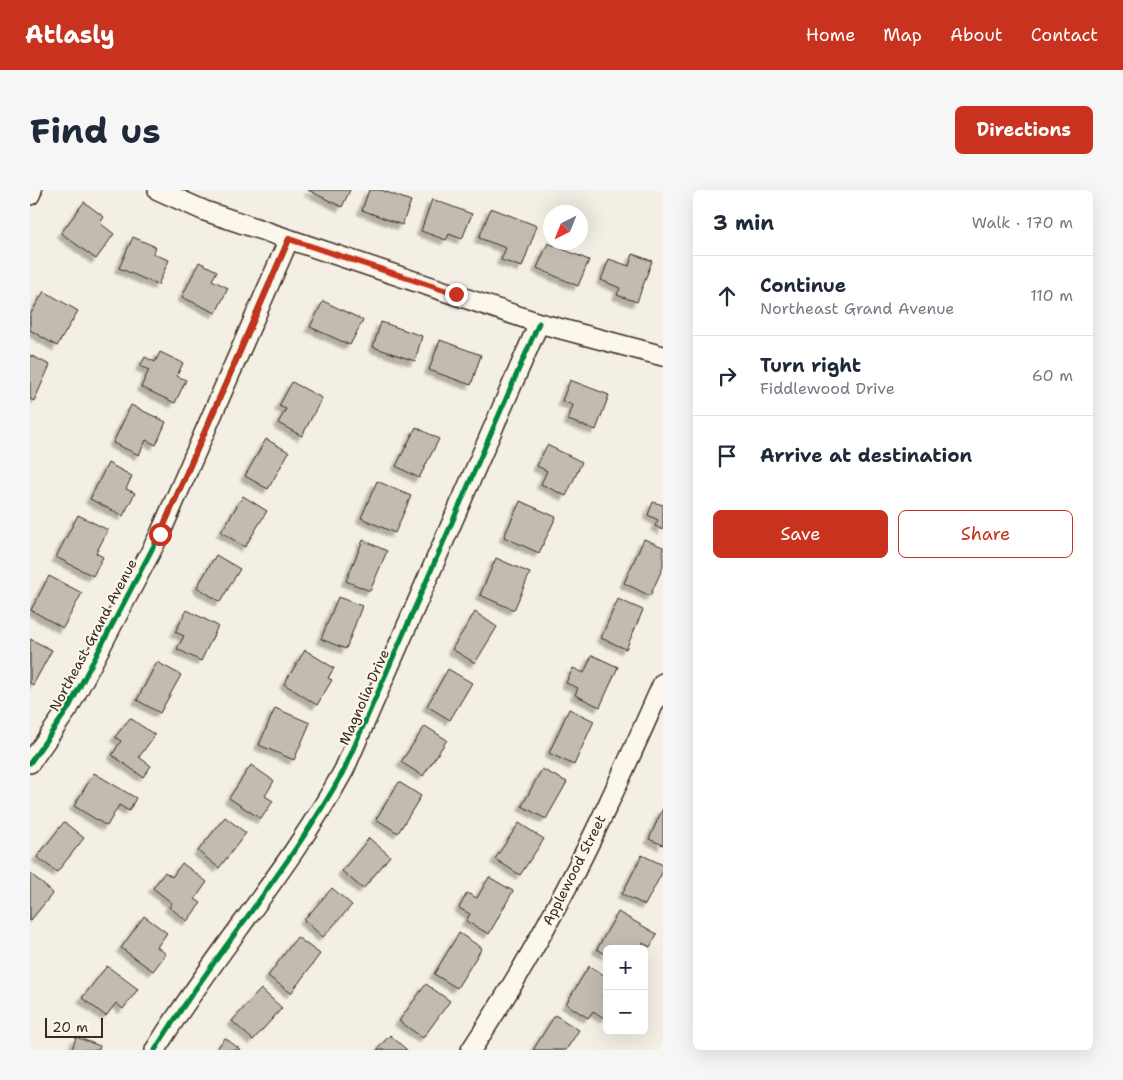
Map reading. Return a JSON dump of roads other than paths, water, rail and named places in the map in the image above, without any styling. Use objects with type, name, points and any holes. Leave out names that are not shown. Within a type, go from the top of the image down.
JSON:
[{"type":"street","points":[[30,195],[32,190]]},
{"type":"street","points":[[158,190],[205,211],[540,323],[663,356]]},
{"type":"street","name":"Northeast Grand Avenue","points":[[30,763],[68,709],[160,534],[289,239]]},
{"type":"street","name":"Magnolia Drive","points":[[155,1050],[176,1015],[328,800],[344,770],[540,323]]},
{"type":"street","name":"Applewood Street","points":[[471,1050],[497,1010],[553,914],[619,782],[663,683]]}]
